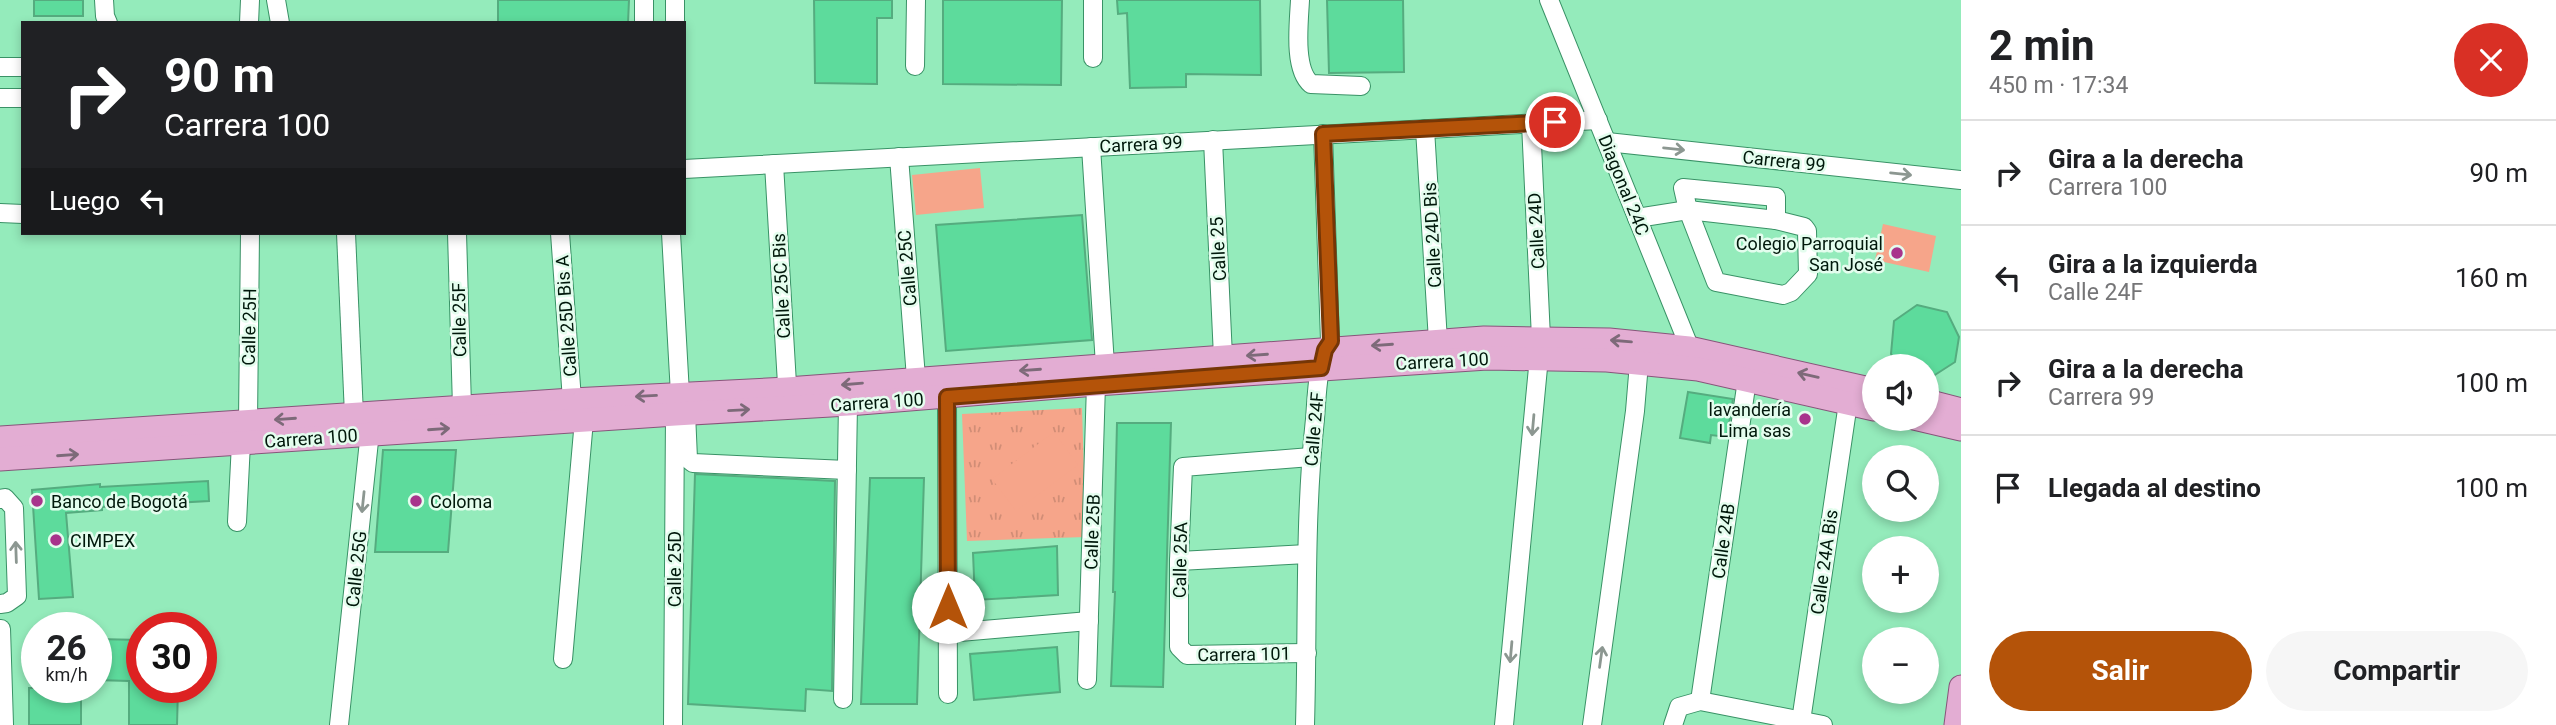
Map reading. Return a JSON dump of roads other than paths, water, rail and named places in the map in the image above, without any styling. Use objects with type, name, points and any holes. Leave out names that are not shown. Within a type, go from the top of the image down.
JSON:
[{"type":"main road","name":"Carrera 100","points":[[788,398],[848,404],[947,397],[1223,357],[1432,360],[1609,340],[1689,348],[1862,387]]},
{"type":"main road","name":"Carrera 100","points":[[365,421],[584,420],[680,407],[788,398],[916,378],[1101,374],[1323,359],[1438,341],[1540,348],[1698,369],[1862,406]]},
{"type":"main road","name":"Carrera 100","points":[[0,460],[365,421],[462,407],[572,400],[680,407]]},
{"type":"main road","points":[[1939,404],[1961,410]]},
{"type":"main road","points":[[1939,424],[1961,429]]},
{"type":"main road","name":"Carrera 100","points":[[0,438],[245,432]]},
{"type":"main road","points":[[1956,725],[1961,687]]},
{"type":"street","points":[[104,0],[107,21]]},
{"type":"street","points":[[250,0],[250,21]]},
{"type":"street","points":[[276,0],[279,21]]},
{"type":"street","points":[[644,0],[644,21]]},
{"type":"street","points":[[675,0],[675,21]]},
{"type":"street","points":[[915,66],[916,0]]},
{"type":"street","points":[[1093,0],[1093,58]]},
{"type":"street","points":[[1300,0],[1299,48],[1306,80],[1311,84],[1361,86]]},
{"type":"street","name":"Diagonal 24C","points":[[1549,0],[1698,369]]},
{"type":"street","points":[[0,66],[21,67]]},
{"type":"street","points":[[0,98],[21,98]]},
{"type":"street","name":"Carrera 99","points":[[686,169],[1598,120]]},
{"type":"street","name":"Calle 24D","points":[[1504,725],[1540,348],[1531,123]]},
{"type":"street","name":"Calle 24D Bis","points":[[1426,129],[1438,341]]},
{"type":"street","name":"Calle 24F","points":[[1306,725],[1307,554],[1311,457],[1323,359],[1331,341],[1323,134]]},
{"type":"street","name":"Calle 25","points":[[1213,141],[1223,357]]},
{"type":"street","name":"Carrera 99","points":[[1607,142],[1961,180]]},
{"type":"street","name":"Calle 25B","points":[[1087,680],[1101,374],[1091,147]]},
{"type":"street","name":"Calle 25C","points":[[899,157],[916,378]]},
{"type":"street","name":"Calle 25C Bis","points":[[774,164],[788,398]]},
{"type":"street","points":[[1637,218],[1688,210],[1776,220],[1804,227],[1807,231],[1808,274],[1791,292],[1783,295],[1716,282],[1688,210]]},
{"type":"street","points":[[0,213],[21,214]]},
{"type":"street","name":"Calle 25H","points":[[237,522],[245,432],[250,235]]},
{"type":"street","name":"Calle 25G","points":[[339,725],[365,421],[346,235]]},
{"type":"street","name":"Calle 25F","points":[[457,235],[462,407]]},
{"type":"street","name":"Calle 25D Bis A","points":[[560,235],[572,400]]},
{"type":"street","name":"Calle 25D","points":[[671,235],[680,407],[673,725]]},
{"type":"street","points":[[1592,725],[1639,363]]},
{"type":"street","name":"Calle 24B","points":[[1673,725],[1676,710],[1691,703],[1747,380]]},
{"type":"street","points":[[947,397],[948,694]]},
{"type":"street","name":"Calle 24A Bis","points":[[1801,721],[1848,403]]},
{"type":"street","points":[[843,698],[848,404]]},
{"type":"street","points":[[680,407],[688,459],[693,463],[846,470]]},
{"type":"street","points":[[563,659],[584,420]]},
{"type":"street","name":"Calle 25A","points":[[1182,652],[1179,647],[1179,561],[1183,467],[1311,457]]},
{"type":"street","points":[[0,499],[5,498],[14,508],[17,596],[0,604]]},
{"type":"street","points":[[1179,561],[1307,554]]},
{"type":"street","points":[[948,633],[1089,621]]},
{"type":"street","points":[[1,629],[4,725]]},
{"type":"street","name":"Carrera 101","points":[[1182,652],[1187,655],[1307,653]]},
{"type":"street","points":[[1691,703],[1824,725]]},
{"type":"place","name":"Colegio Parroquial San José","points":[[1897,253]]},
{"type":"place","name":"lavandería Lima sas","points":[[1805,419]]},
{"type":"place","name":"Banco de Bogotá","points":[[37,501]]},
{"type":"place","name":"Coloma","points":[[416,501]]},
{"type":"place","name":"CIMPEX","points":[[56,540]]}]
